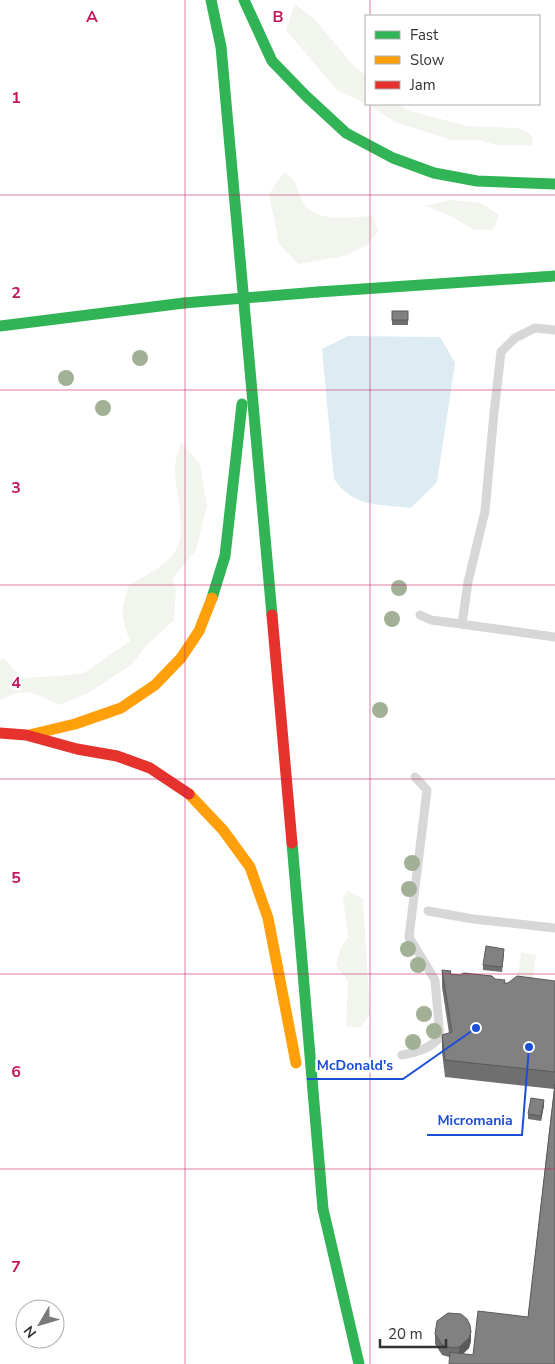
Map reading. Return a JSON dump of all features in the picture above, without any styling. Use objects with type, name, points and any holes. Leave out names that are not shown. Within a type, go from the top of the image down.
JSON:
[{"type":"main road","points":[[211,0],[221,46],[249,346],[323,1209]]},
{"type":"main road","points":[[244,0],[272,61],[346,133],[393,158],[434,173],[477,182],[555,184]]},
{"type":"main road","points":[[0,326],[184,303],[555,276]]},
{"type":"main road","points":[[26,735],[75,724],[121,708],[155,685],[181,658],[199,631],[214,594],[225,556],[249,346]]},
{"type":"main road","points":[[0,734],[26,735],[77,749],[116,756],[150,768],[185,790],[223,830],[250,867],[268,918],[297,1073]]},
{"type":"main road","points":[[301,1092],[323,1209],[359,1364]]},
{"type":"lane","points":[[462,624],[468,582],[486,511],[501,352],[515,338],[535,328],[555,330]]},
{"type":"lane","points":[[420,615],[431,620],[555,637]]},
{"type":"lane","points":[[402,1055],[420,1052],[435,1043],[440,1037],[435,980],[409,937],[427,790],[415,777]]},
{"type":"lane","points":[[428,911],[472,919],[555,928]]},
{"type":"shaded area","points":[[295,4],[316,21],[352,64],[365,75],[365,104],[337,90],[286,30]]},
{"type":"shaded area","points":[[369,105],[401,105],[407,110],[467,126],[517,128],[529,133],[532,137],[533,145],[497,145],[478,140],[451,140],[395,122]]},
{"type":"shaded area","points":[[284,172],[294,180],[301,198],[307,207],[314,212],[322,216],[342,218],[373,216],[378,231],[367,245],[344,256],[299,264],[279,244],[269,194]]},
{"type":"shaded area","points":[[452,200],[481,203],[499,215],[493,230],[474,230],[449,215],[425,206]]},
{"type":"shaded area","points":[[348,336],[440,337],[455,363],[437,482],[411,508],[378,505],[359,500],[350,495],[334,479],[322,349]]},
{"type":"shaded area","points":[[181,442],[200,464],[207,506],[196,550],[172,579],[176,589],[174,620],[146,646],[131,665],[88,693],[59,705],[36,694],[24,692],[0,700],[0,660],[4,659],[22,678],[84,673],[130,641],[122,613],[129,585],[167,561],[177,548],[180,538],[181,526],[175,468]]},
{"type":"shaded area","points":[[348,891],[363,899],[370,1015],[359,1028],[346,1026],[348,981],[336,965],[341,948],[348,937],[343,897]]},
{"type":"shaded area","points":[[521,952],[536,955],[532,982],[518,979]]},
{"type":"building","points":[[392,311],[408,311],[408,320],[392,320]]},
{"type":"building","points":[[486,946],[504,949],[502,967],[483,965]]},
{"type":"building","points":[[442,970],[451,971],[450,974],[460,975],[464,973],[492,976],[495,979],[505,980],[504,983],[508,983],[517,976],[555,981],[555,1072],[445,1060],[442,1035],[452,1032]]},
{"type":"building","points":[[555,1084],[555,1364],[449,1364],[450,1352],[473,1355],[478,1311],[528,1317]]},
{"type":"building","points":[[531,1098],[544,1100],[541,1116],[528,1114]]},
{"type":"building","points":[[448,1313],[461,1314],[470,1325],[471,1332],[469,1338],[459,1347],[452,1348],[442,1345],[435,1334],[437,1321]]},
{"type":"traffic: fast","points":[[211,0],[221,47],[272,615]]},
{"type":"traffic: fast","points":[[244,0],[272,61],[346,133],[393,158],[434,173],[477,181],[555,184]]},
{"type":"traffic: fast","points":[[318,292],[555,276]]},
{"type":"traffic: fast","points":[[184,303],[318,292]]},
{"type":"traffic: fast","points":[[0,326],[184,303]]},
{"type":"traffic: fast","points":[[212,598],[225,556],[242,404]]},
{"type":"traffic: fast","points":[[292,843],[323,1209],[359,1364]]},
{"type":"traffic: slow","points":[[29,735],[75,724],[121,708],[155,685],[181,658],[199,631],[212,598]]},
{"type":"traffic: slow","points":[[189,794],[223,830],[250,867],[268,918],[296,1063]]},
{"type":"traffic: jam","points":[[272,615],[292,843]]},
{"type":"traffic: jam","points":[[0,733],[26,735],[77,749],[117,756],[150,768],[189,794]]},
{"type":"place","name":"McDonald's","points":[[476,1028]]},
{"type":"place","name":"Micromania","points":[[529,1047]]}]
